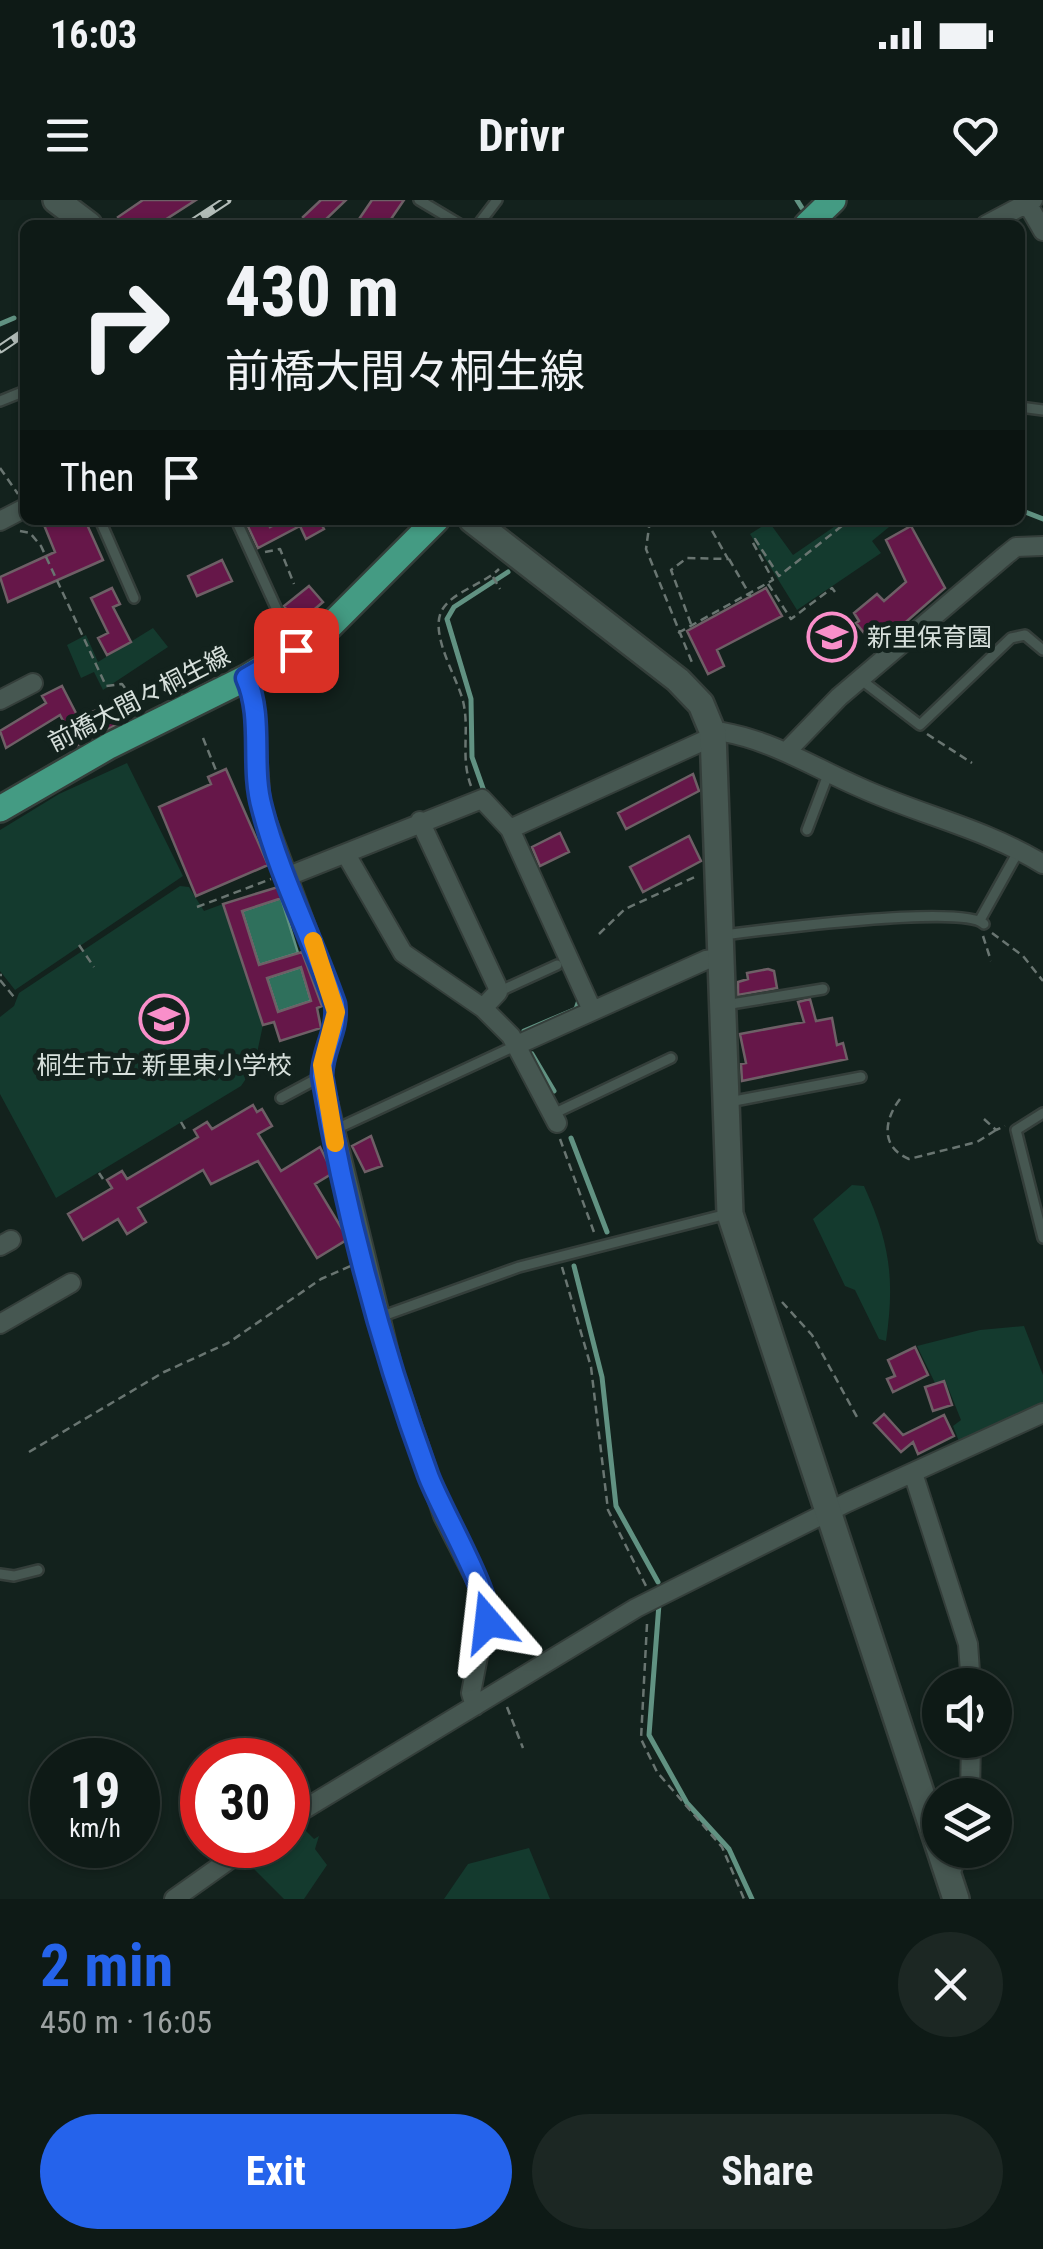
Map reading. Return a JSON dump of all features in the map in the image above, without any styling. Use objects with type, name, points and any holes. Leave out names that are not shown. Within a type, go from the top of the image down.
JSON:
[{"type":"main road","name":"前橋大間々桐生線","points":[[0,808],[296,650],[358,602],[431,525]]},
{"type":"street","points":[[56,200],[82,220]]},
{"type":"street","points":[[996,220],[1030,202],[1043,231]]},
{"type":"street","points":[[478,525],[692,694],[713,733],[730,1214],[952,1888]]},
{"type":"street","points":[[787,751],[860,679],[1006,555],[1016,547],[1043,546]]},
{"type":"street","points":[[246,678],[254,706],[261,805],[336,1012],[322,1076],[364,1262],[433,1489],[488,1604],[471,1693],[475,1706]]},
{"type":"street","points":[[0,700],[33,682]]},
{"type":"street","points":[[510,829],[713,733],[730,733],[787,751],[860,788],[972,826],[1043,864]]},
{"type":"street","points":[[286,878],[347,856],[476,798],[494,807],[510,829],[592,1010]]},
{"type":"street","points":[[420,821],[498,992],[483,1008]]},
{"type":"street","points":[[347,856],[403,953],[483,1008],[517,1045],[556,1124]]},
{"type":"street","points":[[517,1045],[706,960],[721,947]]},
{"type":"street","points":[[0,1324],[71,1282]]},
{"type":"street","points":[[310,1807],[642,1604],[828,1512],[1043,1413]]},
{"type":"street","points":[[913,1473],[968,1644],[969,1668]]},
{"type":"street","points":[[174,1899],[218,1868]]},
{"type":"lane","points":[[419,200],[452,220]]},
{"type":"lane","points":[[102,525],[134,598]]},
{"type":"lane","points":[[239,525],[296,650]]},
{"type":"lane","points":[[860,679],[915,726],[928,721],[1011,638],[1025,635],[1043,650]]},
{"type":"lane","points":[[807,830],[829,772]]},
{"type":"lane","points":[[721,947],[819,921],[864,923],[960,916],[982,922],[1020,850]]},
{"type":"lane","points":[[498,992],[556,965]]},
{"type":"lane","points":[[723,1005],[823,989]]},
{"type":"lane","points":[[333,1130],[517,1045]]},
{"type":"lane","points":[[556,1124],[671,1058]]},
{"type":"lane","points":[[281,1098],[322,1076]]},
{"type":"lane","points":[[726,1102],[861,1077]]},
{"type":"lane","points":[[1043,1113],[1016,1130],[1043,1238]]},
{"type":"lane","points":[[380,1317],[559,1256],[730,1214]]},
{"type":"lane","points":[[0,1574],[14,1576],[38,1570]]},
{"type":"path","points":[[0,468],[20,498]]},
{"type":"path","points":[[649,525],[646,548],[696,672],[698,687],[692,694]]},
{"type":"path","points":[[709,525],[750,595]]},
{"type":"path","points":[[678,633],[712,610],[750,595],[773,580],[752,541],[755,539],[779,576],[843,525]]},
{"type":"path","points":[[6,528],[23,530],[40,546],[106,686],[122,684],[151,726]]},
{"type":"path","points":[[254,555],[280,549],[294,584]]},
{"type":"path","points":[[691,626],[671,570],[687,558],[728,559]]},
{"type":"path","points":[[476,798],[465,766],[462,701],[442,638],[440,616],[446,605],[502,565]]},
{"type":"path","points":[[492,575],[500,589]]},
{"type":"path","points":[[768,583],[791,619],[832,588],[835,592]]},
{"type":"path","points":[[915,726],[972,763]]},
{"type":"path","points":[[202,738],[217,773]]},
{"type":"path","points":[[599,934],[625,909],[712,869]]},
{"type":"path","points":[[197,907],[267,880]]},
{"type":"path","points":[[982,922],[990,961]]},
{"type":"path","points":[[982,922],[1023,956],[1043,981]]},
{"type":"path","points":[[79,946],[94,967]]},
{"type":"path","points":[[1,977],[14,997]]},
{"type":"path","points":[[900,1099],[887,1120],[886,1136],[898,1154],[908,1159],[977,1142],[1004,1126],[1016,1130]]},
{"type":"path","points":[[984,1118],[996,1130]]},
{"type":"path","points":[[181,1122],[185,1129]]},
{"type":"path","points":[[556,1124],[598,1246]]},
{"type":"path","points":[[99,1173],[102,1179]]},
{"type":"path","points":[[559,1256],[591,1367],[608,1510],[639,1573]]},
{"type":"path","points":[[29,1452],[164,1372],[228,1343],[321,1280],[364,1262]]},
{"type":"path","points":[[754,1289],[767,1290],[812,1335],[857,1417]]},
{"type":"path","points":[[648,1632],[642,1739],[658,1772],[722,1847],[744,1899]]},
{"type":"path","points":[[500,1689],[523,1748]]},
{"type":"shaded area","points":[[771,525],[793,555],[837,525],[889,527],[872,541],[881,553],[797,610],[750,534]]},
{"type":"shaded area","points":[[153,628],[168,647],[103,690],[94,672],[81,678],[67,645],[86,635],[98,662]]},
{"type":"shaded area","points":[[127,763],[183,876],[15,990],[0,971],[0,830],[59,794]]},
{"type":"shaded area","points":[[180,886],[189,887],[204,911],[223,904],[263,1025],[254,1067],[241,1086],[56,1198],[0,1094],[0,1017],[14,1006],[19,993]]},
{"type":"shaded area","points":[[281,898],[298,953],[259,965],[242,911]]},
{"type":"shaded area","points":[[301,967],[311,1001],[278,1012],[267,978]]},
{"type":"shaded area","points":[[852,1185],[864,1186],[885,1244],[890,1280],[886,1341],[879,1339],[855,1290],[845,1286],[813,1219]]},
{"type":"shaded area","points":[[1024,1326],[1043,1375],[1043,1405],[960,1444],[953,1426],[961,1420],[945,1380],[935,1383],[917,1346],[980,1330]]},
{"type":"shaded area","points":[[310,1835],[314,1839],[319,1836],[315,1849],[327,1865],[304,1899],[284,1899],[253,1868],[310,1868]]},
{"type":"shaded area","points":[[529,1848],[550,1899],[444,1899],[468,1864]]},
{"type":"building","points":[[143,200],[196,200],[165,220],[118,217]]},
{"type":"building","points":[[321,200],[346,200],[325,220],[303,217]]},
{"type":"building","points":[[372,200],[404,200],[390,220],[358,220]]},
{"type":"building","points":[[44,525],[87,525],[103,560],[8,602],[0,577],[55,552]]},
{"type":"building","points":[[247,525],[322,525],[324,529],[306,539],[300,526],[258,548]]},
{"type":"building","points":[[911,526],[945,588],[876,648],[856,623],[859,621],[854,613],[877,594],[884,601],[906,582],[886,540]]},
{"type":"building","points":[[222,560],[232,581],[197,596],[188,576]]},
{"type":"building","points":[[309,586],[323,602],[296,625],[284,606]]},
{"type":"building","points":[[112,588],[120,604],[113,607],[131,642],[107,655],[98,638],[108,633],[91,598]]},
{"type":"building","points":[[766,588],[782,616],[717,650],[724,666],[708,674],[687,631]]},
{"type":"building","points":[[62,686],[78,717],[116,703],[125,720],[76,746],[60,715],[6,748],[0,731],[46,703],[42,696]]},
{"type":"building","points":[[226,769],[268,865],[196,896],[159,807],[211,784],[208,777]]},
{"type":"building","points":[[693,774],[699,791],[626,829],[618,813]]},
{"type":"building","points":[[560,833],[569,852],[540,866],[532,847]]},
{"type":"building","points":[[689,836],[701,861],[643,892],[630,867]]},
{"type":"building","points":[[278,887],[282,898],[242,911],[259,965],[302,952],[322,1006],[317,1008],[321,1028],[280,1041],[274,1022],[263,1025],[223,904]],"holes":[[[301,967],[311,1001],[278,1012],[267,978]]]},
{"type":"building","points":[[774,971],[777,988],[738,995],[738,982],[748,979],[747,973]]},
{"type":"building","points":[[810,999],[816,1021],[832,1018],[837,1045],[843,1043],[847,1059],[742,1081],[741,1064],[746,1063],[740,1034],[804,1022],[798,1002]]},
{"type":"building","points":[[253,1105],[257,1112],[262,1109],[272,1126],[258,1134],[281,1171],[320,1147],[333,1173],[315,1184],[348,1239],[317,1258],[258,1161],[211,1184],[203,1170],[138,1208],[146,1222],[127,1234],[118,1219],[83,1240],[68,1214],[112,1188],[107,1180],[122,1171],[127,1179],[198,1137],[194,1130],[207,1122],[212,1129]]},
{"type":"building","points":[[371,1136],[382,1166],[365,1172],[352,1146]]},
{"type":"building","points":[[915,1347],[928,1375],[893,1392],[887,1379],[895,1376],[888,1360]]},
{"type":"building","points":[[944,1381],[952,1405],[933,1411],[925,1387]]},
{"type":"building","points":[[884,1414],[903,1435],[944,1415],[954,1436],[918,1454],[913,1442],[901,1452],[874,1423]]},
{"type":"waterway","points":[[797,200],[802,208]]},
{"type":"waterway","points":[[0,324],[14,318]]},
{"type":"waterway","points":[[1025,512],[1043,519]]},
{"type":"waterway","points":[[484,791],[472,757],[471,699],[447,619],[454,607],[508,572]]},
{"type":"waterway","points":[[524,1031],[576,1009],[579,1000]]},
{"type":"waterway","points":[[532,1054],[554,1091]]},
{"type":"waterway","points":[[571,1138],[607,1232]]},
{"type":"waterway","points":[[574,1266],[602,1377],[616,1506],[658,1582]]},
{"type":"waterway","points":[[659,1604],[649,1735],[687,1803],[729,1849],[752,1899]]},
{"type":"railway","points":[[197,220],[227,200]]},
{"type":"railway","points":[[0,349],[20,335]]},
{"type":"slow traffic","points":[[313,941],[336,1012],[334,1032],[322,1065],[335,1143]]},
{"type":"place","name":"新里保育園","points":[[832,637]]},
{"type":"place","name":"桐生市立 新里東小学校","points":[[164,1019]]},
{"type":"route","points":[[296,650],[246,678],[254,706],[257,788],[267,826],[335,1004],[334,1032],[323,1057],[322,1076],[392,1370],[443,1516],[488,1604],[488,1622]]}]
